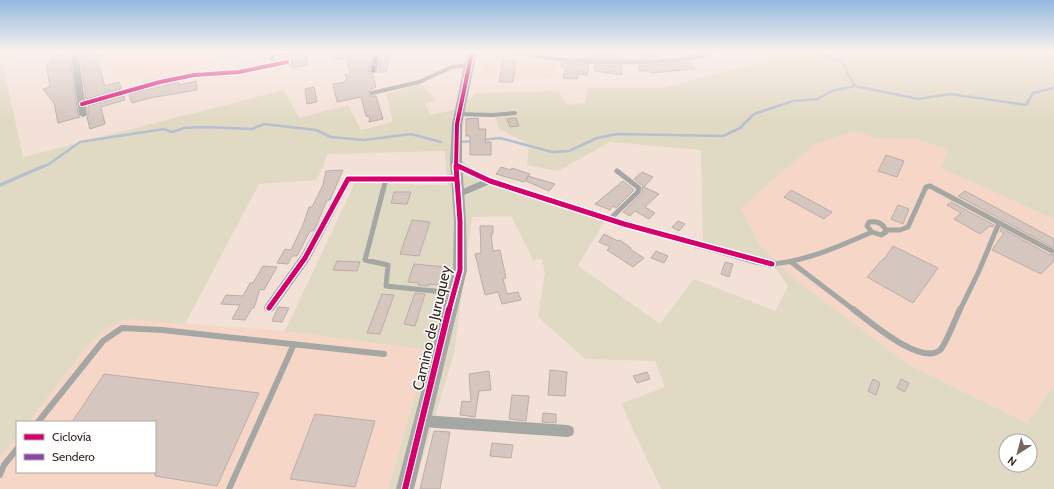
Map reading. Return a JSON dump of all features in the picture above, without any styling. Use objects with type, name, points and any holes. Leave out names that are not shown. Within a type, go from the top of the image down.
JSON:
[{"type":"street","points":[[78,75],[83,115]]},
{"type":"street","points":[[82,104],[160,82],[197,75]]},
{"type":"street","name":"Camino de Juruquey","points":[[405,489],[460,270],[460,221],[456,165],[456,124],[467,75]]},
{"type":"street","points":[[456,165],[490,181],[610,219],[753,260],[772,264]]},
{"type":"street","points":[[269,308],[305,258],[348,179],[457,179]]},
{"type":"street","points":[[458,194],[490,181]]},
{"type":"street","points":[[422,421],[568,431]]},
{"type":"lane","points":[[372,93],[419,82],[435,75]]},
{"type":"lane","points":[[459,114],[492,115],[515,113]]},
{"type":"lane","points":[[610,219],[638,192],[639,188],[617,171]]},
{"type":"lane","points":[[386,179],[365,260],[388,265],[386,286],[453,293]]},
{"type":"lane","points":[[772,264],[785,264],[844,245],[872,232],[883,234],[886,230],[900,230],[908,227],[927,186],[941,191],[1052,251]]},
{"type":"lane","points":[[872,232],[867,226],[871,222],[881,224],[886,230]]},
{"type":"lane","points":[[791,262],[842,302],[906,347],[920,353],[931,354],[941,349],[979,270],[999,223]]},
{"type":"lane","points":[[39,421],[103,341],[122,328],[162,330],[384,354]]},
{"type":"lane","points":[[229,489],[294,344]]},
{"type":"lane","points":[[0,475],[4,465],[16,450]]},
{"type":"shaded area","points":[[0,75],[5,75],[23,157],[284,90],[299,118],[348,105],[361,130],[393,122],[386,94],[421,84],[437,100],[425,104],[430,115],[455,109],[470,99],[475,93],[558,91],[567,105],[585,103],[588,88],[664,88],[713,75],[1054,75],[1054,219],[941,168],[948,150],[913,138],[875,138],[855,131],[815,144],[741,208],[759,244],[796,280],[909,365],[1027,423],[1054,386],[1054,489],[661,489],[621,404],[665,387],[655,361],[585,359],[538,317],[545,273],[542,259],[533,260],[511,216],[472,217],[454,353],[413,489],[388,489],[428,350],[285,331],[355,183],[447,185],[445,151],[328,154],[317,180],[259,184],[185,324],[125,319],[104,330],[91,342],[29,421],[16,421],[16,437],[0,458]],"holes":[[[464,115],[495,116],[499,129],[529,144],[527,165],[558,171],[610,142],[701,150],[703,245],[772,263],[788,286],[775,311],[694,279],[660,324],[578,266],[605,220],[490,184],[460,159]]]},
{"type":"shaded area","points":[[113,75],[134,75],[115,80]]},
{"type":"shaded area","points":[[142,75],[173,75],[145,83]]},
{"type":"shaded area","points":[[479,75],[554,75],[553,78],[478,77]]},
{"type":"shaded area","points":[[855,131],[875,138],[913,138],[948,150],[941,168],[1054,219],[1054,386],[1028,423],[909,365],[796,280],[759,244],[741,208],[815,144]]},
{"type":"shaded area","points":[[355,183],[428,350],[388,489],[0,489],[0,458],[16,437],[16,473],[156,473],[156,421],[29,421],[91,342],[104,330],[125,319],[285,331]]},
{"type":"building","points":[[48,75],[72,75],[78,115],[80,117],[58,123],[54,103],[43,89],[50,87]]},
{"type":"building","points":[[83,75],[102,75],[105,86],[119,82],[121,89],[86,99]]},
{"type":"building","points":[[345,75],[373,75],[376,87],[370,90],[369,93],[371,96],[376,96],[383,119],[369,122],[370,117],[366,116],[361,97],[337,102],[333,84],[345,82],[345,80],[347,80]]},
{"type":"building","points":[[500,75],[514,75],[513,82],[499,82]]},
{"type":"building","points":[[564,75],[578,75],[577,79],[563,78]]},
{"type":"building","points":[[196,81],[197,90],[150,98],[132,103],[129,94],[179,82],[179,85]]},
{"type":"building","points":[[314,87],[317,102],[307,104],[305,89]]},
{"type":"building","points":[[124,96],[125,100],[101,107],[105,124],[90,129],[87,117],[88,106]]},
{"type":"building","points":[[478,118],[479,129],[486,129],[485,142],[491,142],[491,155],[470,155],[470,136],[466,136],[466,119]]},
{"type":"building","points":[[516,118],[519,126],[510,127],[507,119]]},
{"type":"building","points":[[886,155],[904,161],[897,177],[878,171]]},
{"type":"building","points":[[501,167],[511,170],[512,168],[530,174],[524,182],[496,174]]},
{"type":"building","points":[[343,170],[330,200],[327,200],[317,224],[313,231],[310,231],[297,256],[292,256],[288,264],[277,263],[285,249],[291,250],[303,225],[309,207],[312,207],[323,185],[326,171]]},
{"type":"building","points":[[642,172],[653,177],[644,187],[659,194],[645,207],[655,213],[649,219],[635,211],[630,216],[623,212],[642,193],[643,186],[634,179]]},
{"type":"building","points":[[528,176],[555,184],[549,191],[526,181]]},
{"type":"building","points":[[623,181],[634,190],[616,208],[613,206],[610,210],[595,204]]},
{"type":"building","points":[[791,190],[832,212],[824,219],[784,197]]},
{"type":"building","points":[[965,191],[1054,239],[1054,248],[958,196]]},
{"type":"building","points":[[394,192],[411,192],[407,204],[391,203]]},
{"type":"building","points":[[951,202],[994,225],[993,227],[990,226],[980,234],[954,219],[961,213],[947,205]]},
{"type":"building","points":[[898,205],[909,209],[903,224],[891,219]]},
{"type":"building","points":[[412,220],[430,222],[419,256],[400,254]]},
{"type":"building","points":[[678,221],[685,224],[679,231],[672,227]]},
{"type":"building","points":[[480,226],[493,226],[493,234],[491,234],[493,251],[500,250],[506,278],[503,279],[507,294],[518,292],[521,300],[502,304],[498,292],[485,295],[475,254],[481,253]]},
{"type":"building","points":[[1001,228],[1050,255],[1054,254],[1054,261],[1041,274],[992,250],[1004,233],[1000,231]]},
{"type":"building","points":[[604,234],[618,241],[620,240],[644,258],[633,267],[607,250],[610,247],[599,242]]},
{"type":"building","points":[[893,246],[938,268],[913,303],[867,277],[884,259]]},
{"type":"building","points":[[656,251],[668,256],[664,263],[651,258]]},
{"type":"building","points":[[337,261],[360,262],[357,271],[333,270]]},
{"type":"building","points":[[725,262],[733,264],[729,277],[721,274]]},
{"type":"building","points":[[414,264],[445,267],[440,285],[429,284],[428,286],[408,282]]},
{"type":"building","points":[[263,266],[277,267],[264,290],[260,289],[254,308],[252,308],[245,320],[232,319],[240,305],[221,304],[226,295],[243,296],[250,283],[253,283]]},
{"type":"building","points":[[415,293],[425,294],[415,326],[404,324]]},
{"type":"building","points":[[382,294],[394,295],[380,334],[367,333]]},
{"type":"building","points":[[278,307],[289,308],[282,322],[272,321]]},
{"type":"building","points":[[550,370],[567,372],[565,396],[548,395]]},
{"type":"building","points":[[489,371],[491,390],[479,391],[475,417],[460,415],[462,401],[471,402],[469,374]]},
{"type":"building","points":[[647,372],[650,379],[637,383],[633,376]]},
{"type":"building","points":[[104,374],[259,393],[217,486],[155,476],[156,421],[73,421]]},
{"type":"building","points":[[873,379],[880,383],[876,395],[868,391]]},
{"type":"building","points":[[901,379],[909,383],[905,392],[897,388]]},
{"type":"building","points":[[512,395],[529,396],[526,421],[509,419]]},
{"type":"building","points":[[543,413],[556,414],[556,423],[542,422]]},
{"type":"building","points":[[315,414],[375,421],[355,487],[290,479]]},
{"type":"building","points":[[434,431],[450,432],[440,489],[420,489]]},
{"type":"building","points":[[492,443],[513,445],[511,458],[490,456]]},
{"type":"waterway","points":[[849,75],[855,86]]},
{"type":"waterway","points":[[481,140],[500,138],[552,152],[569,151],[597,138],[617,134],[723,136],[740,128],[754,114],[793,101],[818,99],[832,91],[855,86]]},
{"type":"waterway","points":[[855,86],[918,99],[950,94],[1026,105],[1033,93],[1054,88]]},
{"type":"waterway","points":[[42,167],[49,164],[80,142],[164,129],[172,132],[184,128],[205,127],[252,129],[264,124],[316,130],[331,137],[364,140],[411,134],[441,142]]},
{"type":"waterway","points":[[460,142],[474,141]]},
{"type":"waterway","points":[[0,185],[44,166]]},
{"type":"cycle path","points":[[82,104],[160,82],[197,75]]},
{"type":"cycle path","points":[[405,489],[460,270],[460,221],[456,161],[457,124],[467,75]]},
{"type":"cycle path","points":[[456,165],[490,181],[624,224],[772,264]]},
{"type":"cycle path","points":[[269,308],[305,258],[348,179],[457,179]]}]
